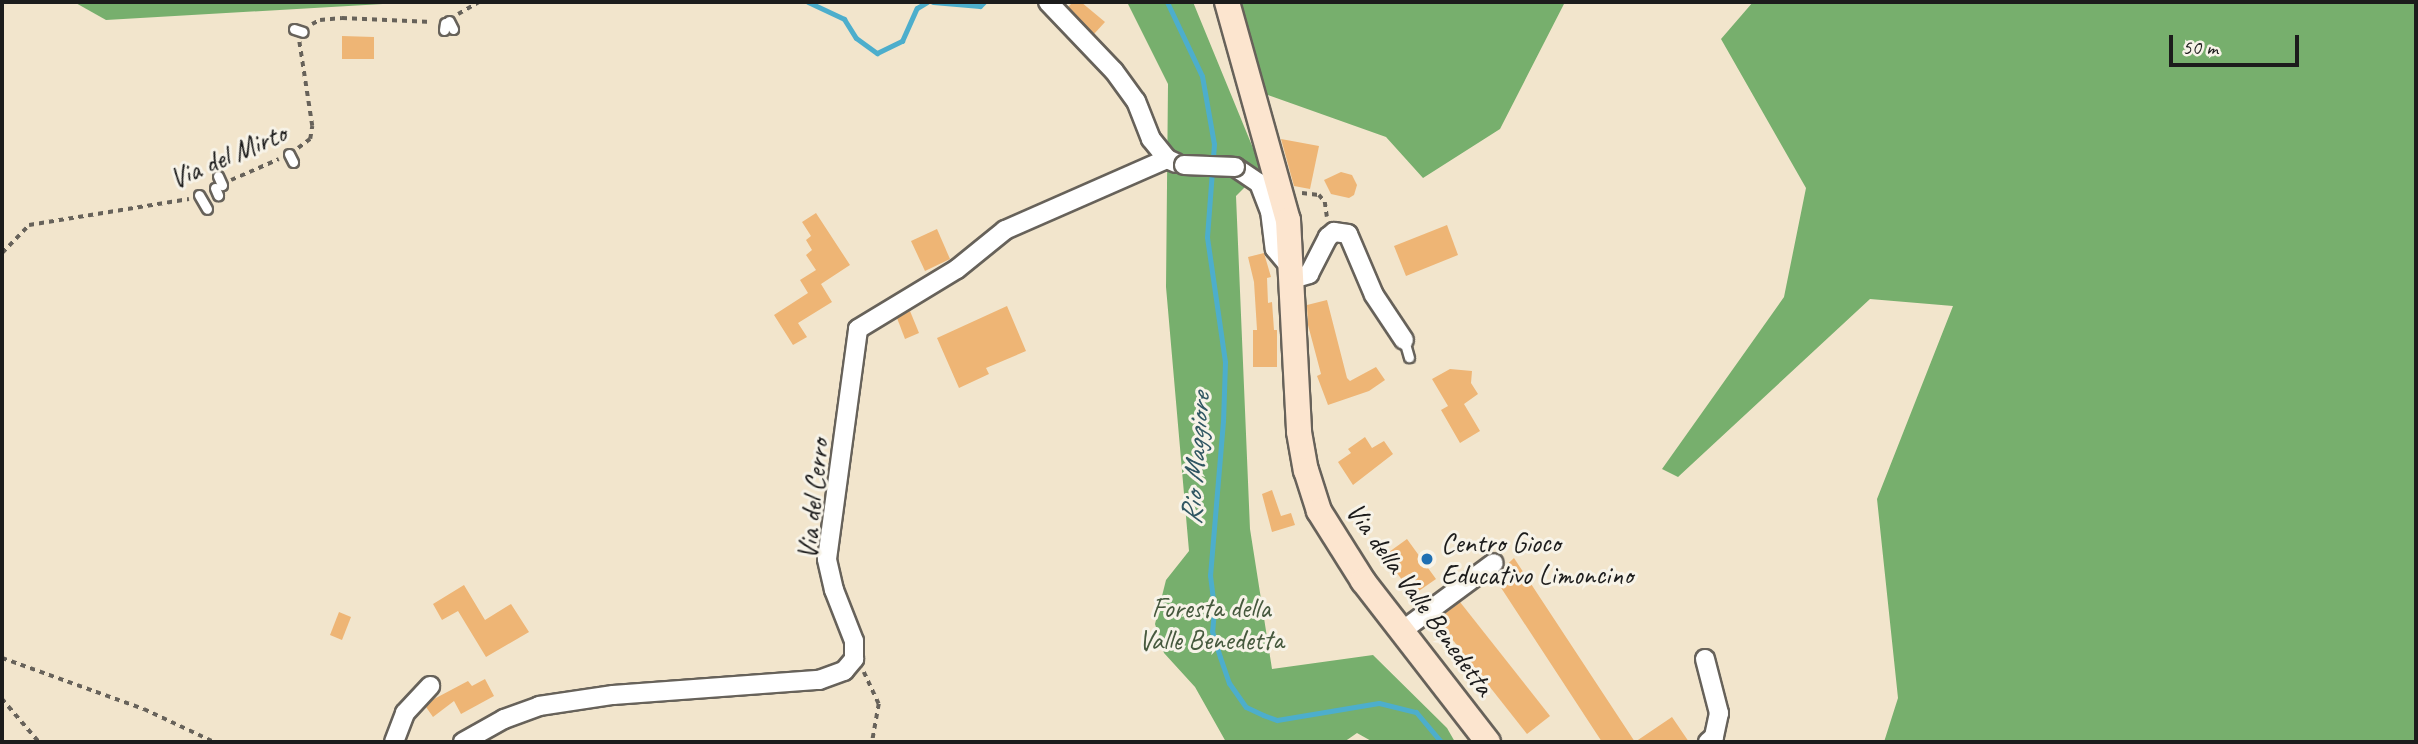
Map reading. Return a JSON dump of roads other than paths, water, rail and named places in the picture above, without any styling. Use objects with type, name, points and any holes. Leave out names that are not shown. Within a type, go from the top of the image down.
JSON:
[{"type":"main road","name":"Via della Valle Benedetta","points":[[1227,2],[1288,220],[1299,432],[1306,470],[1319,511],[1331,533],[1402,631],[1488,742]]},
{"type":"street","points":[[1048,2],[1114,71],[1136,101],[1151,139],[1167,159],[1173,163],[1235,167],[1259,183],[1270,211],[1275,249],[1292,273],[1309,274],[1328,237],[1334,232],[1348,234],[1374,295],[1407,349]]},
{"type":"street","name":"Via del Cerro","points":[[463,742],[504,719],[539,706],[613,695],[819,680],[844,671],[854,659],[854,641],[834,590],[827,559],[858,329],[957,270],[1005,230],[1167,159]]},
{"type":"street","points":[[1402,631],[1494,563]]},
{"type":"street","points":[[1705,659],[1719,713],[1713,737],[1708,742]]},
{"type":"street","points":[[394,742],[405,713],[430,686]]},
{"type":"lane","points":[[199,195],[207,209]]},
{"type":"waterway","points":[[808,2],[844,19],[856,38],[877,53],[902,41],[917,8],[927,2]]},
{"type":"waterway","points":[[933,2],[980,6],[984,2]]},
{"type":"waterway","name":"Rio Maggiore","points":[[1167,2],[1202,76],[1214,144],[1207,237],[1225,362],[1223,421],[1210,575],[1214,610],[1212,631],[1229,683],[1246,707],[1277,720],[1379,703],[1416,712],[1441,742]]},
{"type":"place","name":"Centro Gioco Educativo Limoncino","points":[[1427,559]]},
{"type":"park label","name":"Foresta della Valle Benedetta","points":[[1211,624]]}]
